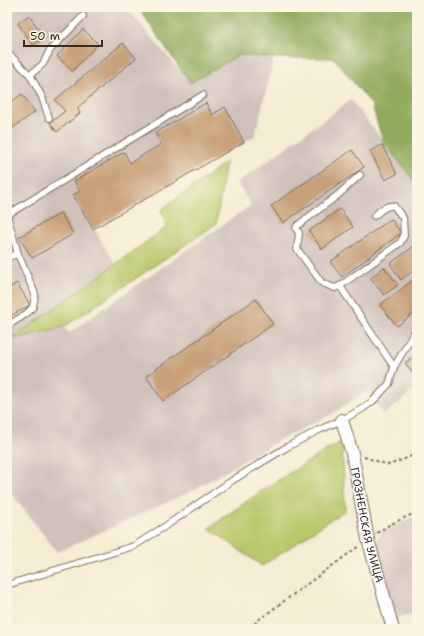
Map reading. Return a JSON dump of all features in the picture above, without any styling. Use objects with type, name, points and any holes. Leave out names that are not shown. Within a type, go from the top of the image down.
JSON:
[{"type":"street","name":"ГРОЗНЕНСКАЯ УЛИЦА","points":[[342,420],[352,453],[368,539],[393,629]]},
{"type":"lane","points":[[30,74],[43,64],[50,50],[83,16]]},
{"type":"lane","points":[[7,52],[30,74],[42,97],[49,118]]},
{"type":"lane","points":[[7,326],[26,314],[33,307],[35,294],[18,254],[7,215],[203,95]]},
{"type":"lane","points":[[360,175],[338,195],[298,224],[296,228],[299,233],[297,249],[322,284],[335,288],[340,286],[400,243],[405,232],[403,218],[394,206],[388,206],[374,216]]},
{"type":"lane","points":[[7,257],[18,254]]},
{"type":"lane","points":[[340,286],[394,367]]},
{"type":"lane","points":[[7,585],[134,546],[233,480],[287,447],[362,409],[373,401],[389,384],[394,367],[417,328]]},
{"type":"path","points":[[352,453],[389,465],[417,454]]},
{"type":"path","points":[[251,629],[257,621],[368,539],[388,525],[417,512]]},
{"type":"shaded area","points":[[7,7],[126,7],[190,83],[239,55],[274,58],[255,136],[94,229],[116,265],[13,339],[64,327],[69,333],[251,205],[237,183],[351,100],[417,185],[417,387],[384,415],[370,397],[369,390],[332,414],[281,439],[190,492],[57,552],[7,488]]},
{"type":"shaded area","points":[[416,516],[417,613],[396,618],[374,545],[382,532]]},
{"type":"green space","points":[[138,7],[164,7],[168,9],[171,7],[417,7],[417,185],[383,141],[372,105],[334,58],[274,58],[239,55],[190,83]]},
{"type":"green space","points":[[226,162],[216,224],[64,327],[12,339],[167,227],[161,210]]},
{"type":"green space","points":[[342,441],[345,510],[262,566],[209,528],[267,487]]},
{"type":"building","points":[[29,15],[44,38],[33,45],[18,23]]},
{"type":"building","points":[[83,29],[98,44],[72,71],[57,56]]},
{"type":"building","points":[[123,43],[136,58],[77,108],[80,113],[57,132],[50,123],[65,111],[55,100]]},
{"type":"building","points":[[22,94],[35,112],[7,132],[7,105]]},
{"type":"building","points":[[206,103],[212,115],[225,107],[244,142],[93,229],[73,195],[80,191],[74,181],[124,152],[130,163],[161,144],[155,133]]},
{"type":"building","points":[[382,145],[397,174],[385,180],[370,151]]},
{"type":"building","points":[[352,150],[364,167],[283,223],[271,206]]},
{"type":"building","points":[[340,209],[353,227],[322,249],[309,231]]},
{"type":"building","points":[[61,213],[73,234],[32,258],[19,237]]},
{"type":"building","points":[[391,219],[401,233],[342,277],[330,262]]},
{"type":"building","points":[[414,246],[417,250],[417,268],[401,280],[390,264]]},
{"type":"building","points":[[384,267],[398,285],[384,295],[371,278]]},
{"type":"building","points":[[417,277],[417,311],[397,326],[380,305]]},
{"type":"building","points":[[17,283],[30,305],[7,318],[7,289]]},
{"type":"building","points":[[256,299],[273,324],[163,401],[146,376]]},
{"type":"building","points":[[417,354],[417,378],[405,363]]}]
